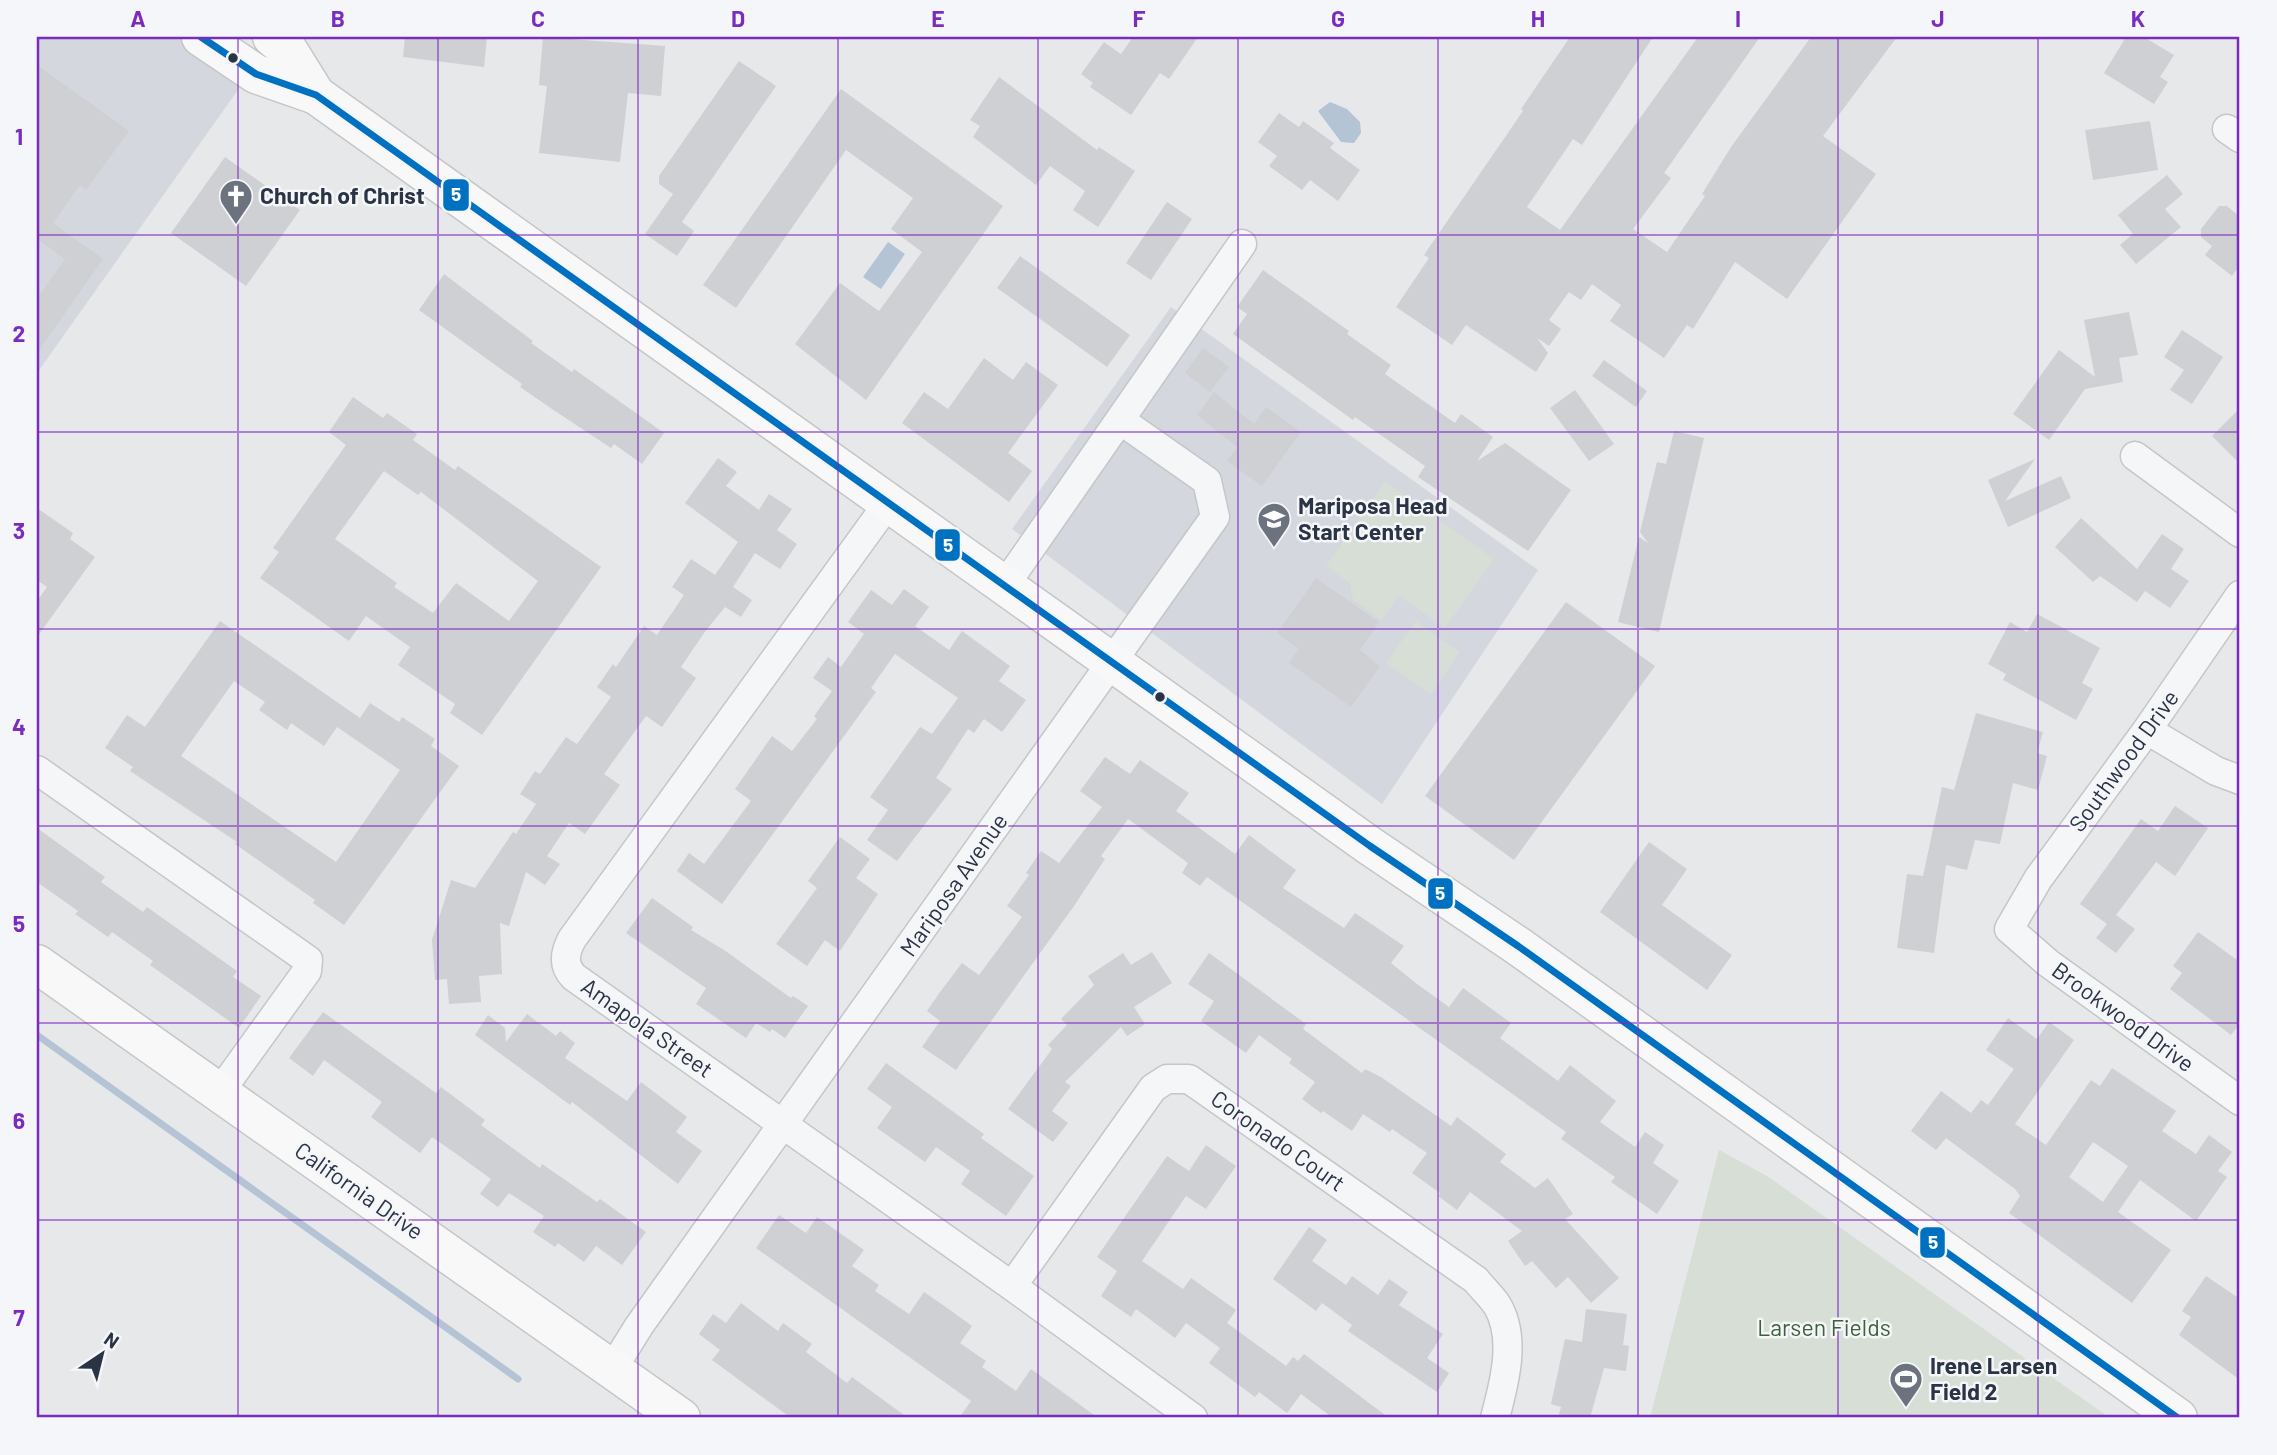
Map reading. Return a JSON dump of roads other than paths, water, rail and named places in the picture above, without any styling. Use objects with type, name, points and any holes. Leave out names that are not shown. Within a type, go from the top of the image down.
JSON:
[{"type":"main road","points":[[201,37],[256,74],[316,95],[1370,846],[1518,946],[2178,1418]]},
{"type":"main road","points":[[244,37],[278,42],[316,95]]},
{"type":"main road","name":"California Drive","points":[[37,964],[681,1418]]},
{"type":"street","points":[[1005,584],[1242,244]]},
{"type":"street","name":"Mariposa Avenue","points":[[611,1371],[639,1326],[1216,517],[1208,481],[1120,420]]},
{"type":"street","points":[[2135,456],[2240,533]]},
{"type":"street","name":"Amapola Street","points":[[890,502],[567,948],[566,965],[574,977],[1012,1286],[1193,1418]]},
{"type":"street","name":"Southwood Drive","points":[[2009,929],[2038,879],[2147,730],[2240,594]]},
{"type":"street","points":[[2147,730],[2216,771],[2240,780]]},
{"type":"street","points":[[37,770],[308,960],[307,971],[219,1093]]},
{"type":"street","name":"Brookwood Drive","points":[[2009,929],[2048,963],[2240,1101]]},
{"type":"street","name":"Coronado Court","points":[[1012,1286],[1153,1088],[1167,1079],[1189,1079],[1476,1280],[1498,1307],[1507,1343],[1506,1373],[1495,1418]]},
{"type":"water","points":[[1330,102],[1347,109],[1360,122],[1361,133],[1354,143],[1341,142],[1318,111]]},
{"type":"water","points":[[888,242],[905,254],[881,289],[863,277]]},
{"type":"waterway","points":[[37,1035],[518,1379]]},
{"type":"place","name":"Church of Christ","points":[[236,226]]},
{"type":"place","name":"Mariposa Head Start Center","points":[[1274,549]]},
{"type":"place","name":"Irene Larsen Field 2","points":[[1906,1409]]},
{"type":"park label","name":"Larsen Fields","points":[[1824,1328]]}]
